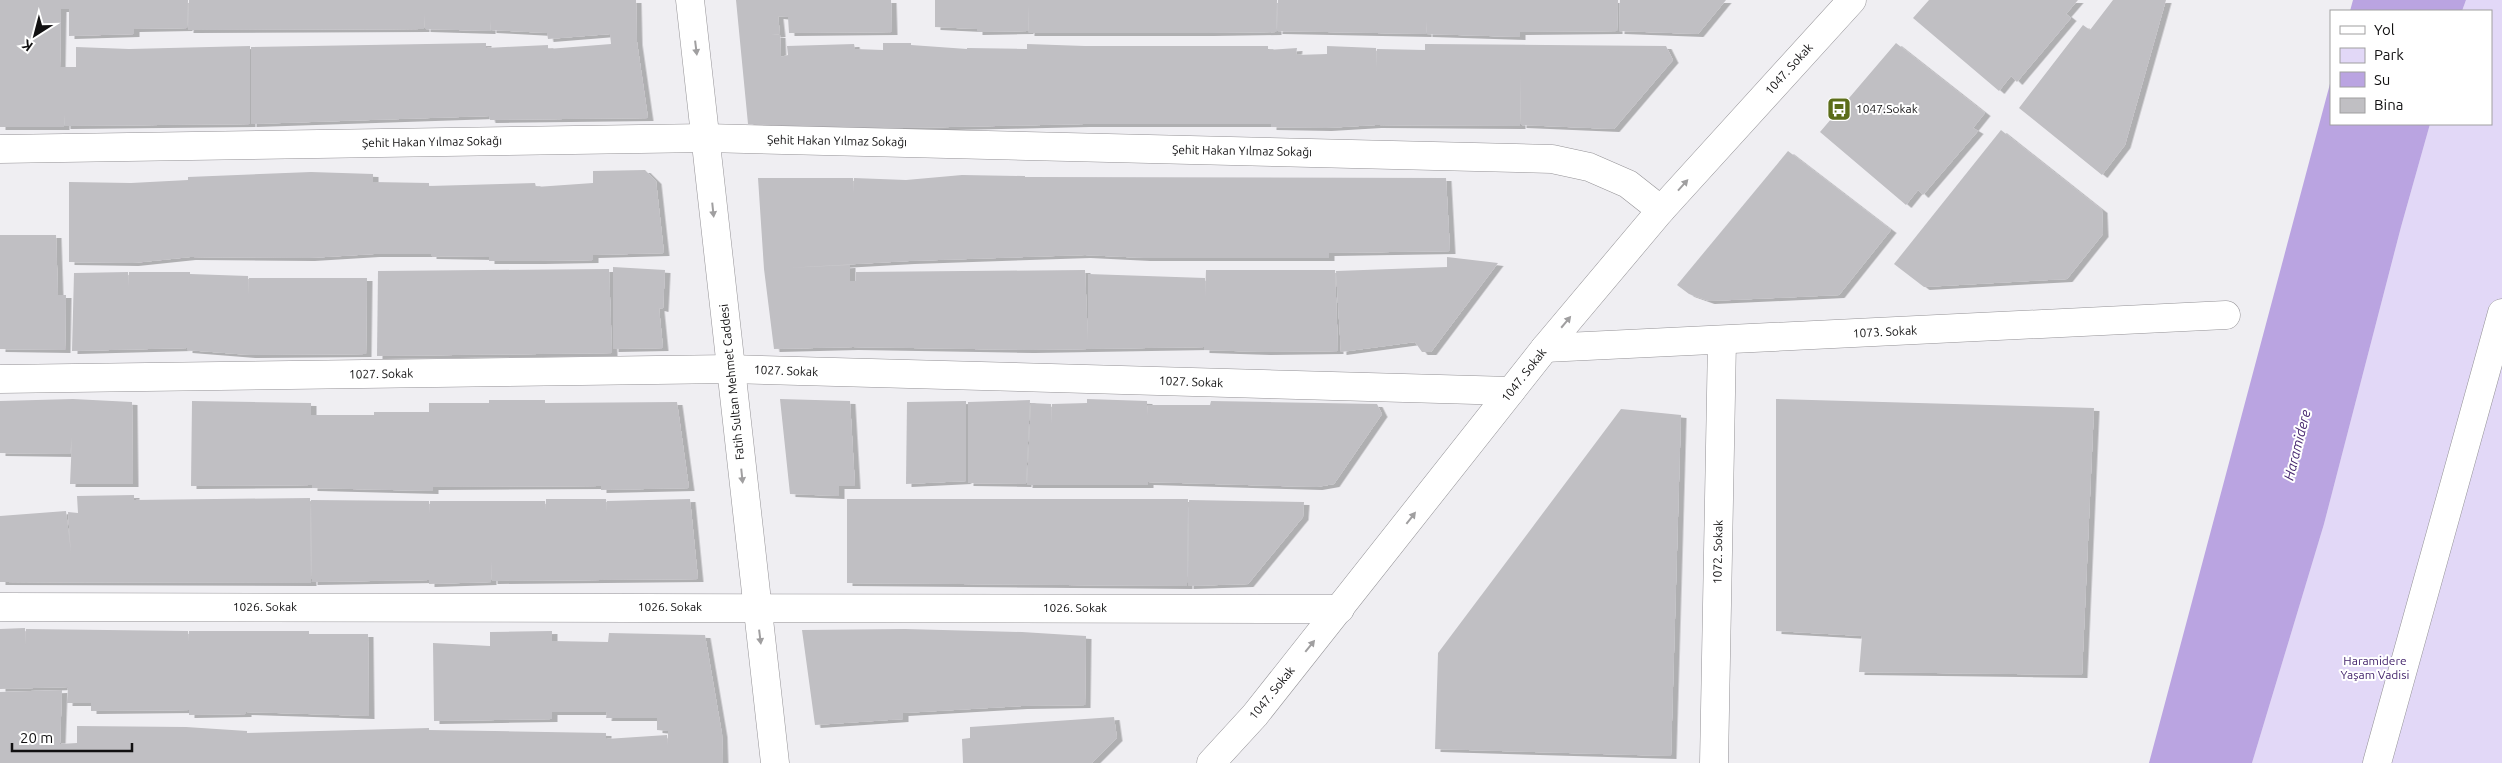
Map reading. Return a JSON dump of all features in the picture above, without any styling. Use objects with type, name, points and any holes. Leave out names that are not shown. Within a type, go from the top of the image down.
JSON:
[{"type":"street","name":"Fatih Sultan Mehmet Caddesi","points":[[690,0],[775,763]]},
{"type":"street","name":"1047. Sokak","points":[[1211,763],[1255,715],[1544,348],[1661,210],[1852,0]]},
{"type":"street","name":"Şehit Hakan Yılmaz Sokağı","points":[[0,149],[706,138],[1552,159],[1589,167],[1628,184],[1661,210]]},
{"type":"street","points":[[2377,763],[2502,312]]},
{"type":"street","name":"1073. Sokak","points":[[1544,348],[1722,341],[2226,315]]},
{"type":"street","name":"1072. Sokak","points":[[1714,763],[1722,341]]},
{"type":"street","name":"1027. Sokak","points":[[0,378],[730,369],[1511,391]]},
{"type":"street","name":"1026. Sokak","points":[[0,607],[1340,609]]},
{"type":"green space","name":"Haramidere Yaşam Vadisi","points":[[2466,0],[2502,0],[2502,763],[2252,763],[2324,524],[2401,227],[2430,125],[2492,125],[2492,10],[2462,10]]},
{"type":"water","points":[[2353,0],[2466,0],[2462,10],[2350,10]]},
{"type":"water","name":"Haramidere","points":[[2330,84],[2330,125],[2430,125],[2401,227],[2324,524],[2252,763],[2149,763]]},
{"type":"building","points":[[0,0],[188,0],[187,28],[134,29],[134,34],[69,36],[69,9],[61,9],[60,67],[76,67],[76,47],[129,49],[250,46],[250,124],[65,126],[64,114],[64,127],[0,127]]},
{"type":"building","points":[[189,0],[636,0],[637,42],[648,118],[490,120],[489,116],[251,124],[251,47],[486,43],[486,48],[548,45],[548,49],[611,44],[610,34],[548,39],[547,33],[491,30],[491,20],[490,31],[425,29],[425,14],[424,29],[188,30]]},
{"type":"building","points":[[736,0],[891,0],[892,32],[789,33],[788,17],[778,16],[780,34],[771,35],[780,35],[781,57],[788,55],[787,46],[854,44],[855,49],[883,50],[883,43],[911,43],[911,45],[967,49],[1027,49],[1027,44],[1085,46],[1268,46],[1268,50],[1297,48],[1296,55],[1327,54],[1327,46],[1376,48],[1377,68],[1377,49],[1425,50],[1425,44],[1666,46],[1673,60],[1614,129],[1521,125],[1521,75],[1520,126],[1376,125],[1326,128],[1271,127],[1271,124],[1084,124],[858,129],[748,124]]},
{"type":"building","points":[[935,0],[1277,0],[1276,32],[1029,33],[1028,4],[1028,31],[977,32],[977,29],[935,27]]},
{"type":"building","points":[[1278,0],[1618,0],[1617,31],[1520,32],[1520,37],[1427,34],[1427,21],[1426,34],[1277,31]]},
{"type":"building","points":[[1620,0],[1726,0],[1698,34],[1619,31]]},
{"type":"building","points":[[1929,0],[2078,0],[2066,14],[2071,18],[2017,82],[2011,76],[1999,91],[1913,18]]},
{"type":"building","points":[[2113,0],[2166,0],[2125,145],[2102,175],[2019,108],[2083,25],[2090,30]]},
{"type":"building","points":[[1896,43],[1985,113],[1973,128],[1978,131],[1923,195],[1918,190],[1906,205],[1820,132]]},
{"type":"building","points":[[2001,130],[2102,210],[2103,234],[2067,279],[1924,287],[1894,264]]},
{"type":"building","points":[[1788,151],[1891,230],[1839,295],[1709,301],[1689,294],[1677,285]]},
{"type":"building","points":[[645,170],[656,181],[664,253],[593,255],[593,260],[539,261],[489,261],[489,257],[431,256],[431,254],[374,254],[309,258],[190,257],[133,263],[69,262],[69,182],[131,183],[188,180],[188,177],[311,172],[373,174],[373,182],[429,183],[429,186],[535,183],[536,187],[593,183],[593,171]]},
{"type":"building","points":[[962,175],[1025,177],[1446,178],[1450,251],[1329,253],[1329,258],[1145,258],[1085,255],[909,261],[785,268],[850,265],[850,281],[856,281],[856,272],[1085,270],[1088,341],[1088,274],[1205,278],[1205,298],[1206,270],[1335,270],[1338,351],[1265,352],[1204,350],[1204,347],[1029,350],[853,347],[774,349],[764,269],[758,178],[853,178],[854,193],[854,178],[906,180]]},
{"type":"building","points":[[0,235],[56,235],[58,295],[66,295],[65,350],[0,349]]},
{"type":"building","points":[[1447,257],[1498,263],[1431,352],[1422,352],[1415,342],[1341,352],[1336,271],[1447,267]]},
{"type":"building","points":[[613,267],[665,270],[663,309],[659,308],[663,348],[613,349]]},
{"type":"building","points":[[609,269],[612,353],[377,356],[378,271]]},
{"type":"building","points":[[128,272],[128,287],[129,272],[190,272],[190,274],[248,276],[249,295],[249,278],[367,278],[366,354],[250,355],[187,350],[187,348],[72,351],[74,273]]},
{"type":"building","points":[[73,399],[132,402],[133,484],[70,484],[72,438],[70,454],[0,453],[0,401]]},
{"type":"building","points":[[780,399],[850,401],[855,486],[839,486],[839,496],[790,494]]},
{"type":"building","points":[[1087,399],[1147,401],[1147,415],[1148,405],[1210,405],[1211,401],[1377,404],[1382,414],[1334,484],[1317,487],[1148,482],[1148,485],[1027,485],[1031,403],[1051,404],[1051,425],[1052,404],[1087,403]]},
{"type":"building","points":[[1776,399],[2094,408],[2082,675],[1859,672],[1862,636],[1776,631]]},
{"type":"building","points":[[489,400],[545,400],[545,403],[677,402],[689,488],[601,490],[601,486],[433,487],[433,491],[312,488],[312,485],[191,486],[192,401],[311,403],[311,415],[374,415],[374,412],[429,412],[429,403],[489,403]]},
{"type":"building","points":[[1030,400],[1026,484],[968,483],[968,402]]},
{"type":"building","points":[[966,401],[966,481],[906,484],[907,402]]},
{"type":"building","points":[[1621,409],[1681,415],[1671,756],[1435,749],[1438,653]]},
{"type":"building","points":[[134,495],[134,500],[310,498],[311,583],[0,582],[0,516],[66,511],[71,553],[68,512],[78,513],[77,496]]},
{"type":"building","points":[[546,499],[606,499],[607,513],[607,501],[690,499],[698,579],[492,581],[491,560],[491,582],[429,584],[429,580],[312,582],[311,500],[429,501],[430,514],[430,501],[545,501],[546,510]]},
{"type":"building","points":[[847,499],[1188,499],[1187,586],[847,583]]},
{"type":"building","points":[[1189,500],[1304,502],[1303,517],[1248,584],[1188,586]]},
{"type":"building","points":[[25,628],[25,645],[26,629],[188,631],[188,642],[189,631],[309,631],[309,634],[368,634],[369,716],[246,712],[246,714],[189,715],[189,710],[91,711],[91,703],[67,703],[68,687],[0,689],[0,629]]},
{"type":"building","points":[[905,629],[1022,632],[1086,636],[1085,705],[1022,706],[903,713],[903,719],[815,725],[802,630]]},
{"type":"building","points":[[552,631],[552,641],[608,642],[609,633],[705,635],[722,734],[723,763],[0,763],[0,692],[62,690],[60,744],[77,743],[77,726],[186,727],[247,731],[247,733],[429,728],[429,730],[606,733],[606,739],[667,735],[668,745],[668,731],[657,730],[657,718],[606,718],[607,712],[552,712],[552,719],[434,721],[433,643],[490,646],[490,632]]},
{"type":"building","points":[[1114,717],[1117,738],[1092,763],[963,763],[962,739],[970,738],[970,727]]},
{"type":"place","name":"1047.Sokak","points":[[1839,109]]}]
